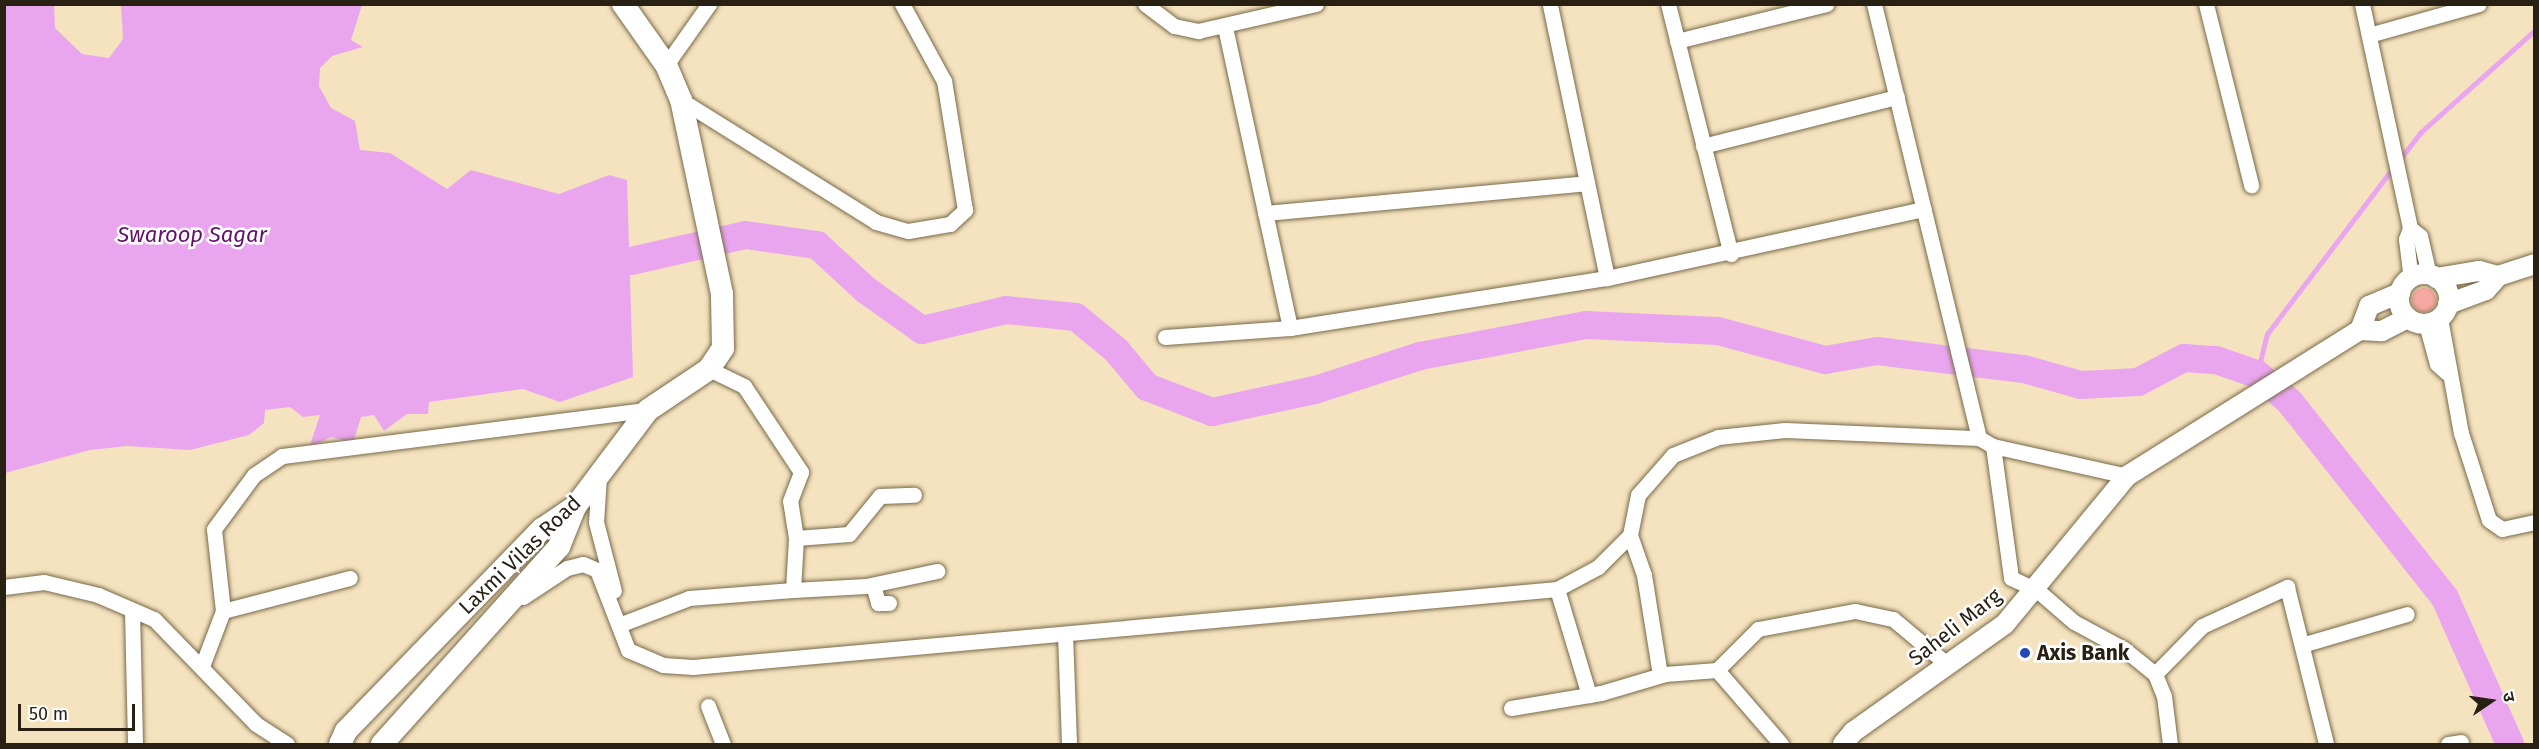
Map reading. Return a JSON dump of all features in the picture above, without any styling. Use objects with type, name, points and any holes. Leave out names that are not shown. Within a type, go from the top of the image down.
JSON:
[{"type":"highway","name":"Laxmi Vilas Road","points":[[340,744],[346,731],[542,530],[575,507],[600,467],[648,410],[709,369],[723,348],[725,320],[681,100],[666,65],[622,4]]},
{"type":"highway","points":[[382,744],[493,618],[559,548],[575,507]]},
{"type":"main road","points":[[2498,276],[2479,271],[2419,281],[2369,306],[2360,330],[2382,331],[2430,316],[2486,290],[2498,276],[2535,264]]},
{"type":"main road","points":[[2419,281],[2446,289],[2430,316]]},
{"type":"main road","points":[[2419,281],[2430,316]]},
{"type":"main road","name":"Saheli Marg","points":[[1851,740],[2005,624],[2037,590],[2127,476],[2360,330]]},
{"type":"street","points":[[666,65],[709,4]]},
{"type":"street","points":[[681,100],[876,222],[908,231],[950,224],[965,210],[944,81],[902,4]]},
{"type":"street","points":[[1145,4],[1174,26],[1225,27],[1317,4]]},
{"type":"street","points":[[1550,4],[1607,278]]},
{"type":"street","points":[[1668,4],[1731,254]]},
{"type":"street","points":[[1677,41],[1826,4]]},
{"type":"street","points":[[1874,4],[1957,337],[1977,431],[1993,446],[2127,476]]},
{"type":"street","points":[[2206,4],[2252,185]]},
{"type":"street","points":[[2362,4],[2410,228],[2420,236],[2419,281]]},
{"type":"street","points":[[2369,35],[2479,4]]},
{"type":"street","points":[[1225,27],[1290,328]]},
{"type":"street","points":[[1703,146],[1897,97]]},
{"type":"street","points":[[1265,213],[1587,183]]},
{"type":"street","points":[[1165,338],[1290,328],[1607,278],[1731,254],[1924,209]]},
{"type":"street","points":[[2430,316],[2450,361],[2447,373],[2489,520],[2502,529],[2535,522]]},
{"type":"street","points":[[709,369],[744,386],[801,472],[790,501],[796,538],[793,590]]},
{"type":"street","points":[[202,666],[223,611],[214,529],[254,475],[282,456],[648,410]]},
{"type":"street","points":[[1660,675],[1644,575],[1630,535],[1638,495],[1673,455],[1718,437],[1785,430],[1977,431]]},
{"type":"street","points":[[1993,446],[2011,578],[2037,590],[2074,622],[2124,649],[2155,674],[2164,696],[2170,744]]},
{"type":"street","points":[[600,467],[597,522],[624,624],[644,659]]},
{"type":"street","points":[[796,538],[849,534],[880,496],[914,495]]},
{"type":"street","points":[[493,618],[567,568],[583,564],[597,570],[628,650],[644,659],[693,667],[1557,589],[1598,567],[1630,535]]},
{"type":"street","points":[[624,624],[689,598],[873,585],[937,571]]},
{"type":"street","points":[[223,611],[350,578]]},
{"type":"street","points":[[4,587],[44,582],[154,619],[256,724],[287,744]]},
{"type":"street","points":[[873,585],[878,603],[889,603]]},
{"type":"street","points":[[2155,674],[2202,626],[2287,587],[2305,644],[2326,744]]},
{"type":"street","points":[[1557,589],[1589,695]]},
{"type":"street","points":[[132,610],[135,744]]},
{"type":"street","points":[[1511,708],[1589,695],[1660,675],[1718,670],[1758,628],[1855,612],[1893,620],[1948,665]]},
{"type":"street","points":[[2305,644],[2407,614]]},
{"type":"street","points":[[1065,634],[1069,744]]},
{"type":"street","points":[[1718,670],[1781,744]]},
{"type":"street","points":[[708,706],[723,744]]},
{"type":"shaded area","points":[[2424,288],[2433,291],[2436,300],[2433,309],[2424,312],[2415,309],[2412,300],[2415,291]]},
{"type":"water","name":"Swaroop Sagar","points":[[4,5],[54,5],[55,28],[82,54],[109,58],[123,39],[121,5],[362,5],[351,40],[363,47],[332,56],[320,68],[319,86],[331,108],[355,121],[360,150],[390,153],[447,189],[471,170],[559,194],[609,175],[627,180],[633,377],[560,402],[523,389],[429,402],[428,414],[407,414],[384,431],[374,415],[361,417],[353,443],[331,437],[309,448],[320,415],[303,417],[290,407],[265,410],[264,423],[249,435],[190,450],[127,446],[90,450],[5,473]]},
{"type":"waterway","points":[[2400,159],[2420,133],[2534,31]]},
{"type":"waterway","points":[[2257,374],[2267,334],[2393,168]]},
{"type":"waterway","points":[[631,261],[745,235],[817,245],[866,290],[922,330],[1006,310],[1076,317],[1116,350],[1147,387],[1212,412],[1315,390],[1420,356],[1586,325],[1718,331],[1825,360],[1877,351],[2024,369],[2081,385],[2138,382],[2184,358],[2216,360],[2257,374],[2289,401],[2445,598],[2510,744]]},
{"type":"place","name":"Axis Bank","points":[[2025,653]]}]
